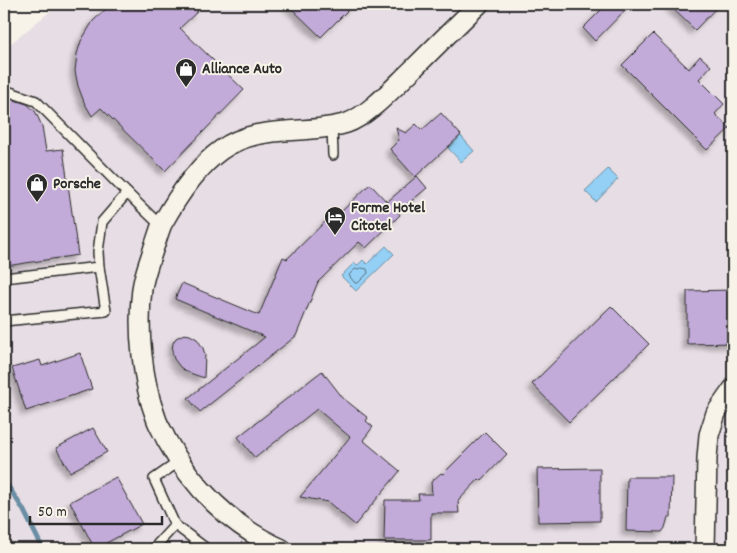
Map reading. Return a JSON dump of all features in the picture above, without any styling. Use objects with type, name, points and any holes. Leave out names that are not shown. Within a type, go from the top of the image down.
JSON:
[{"type":"street","points":[[282,549],[265,542],[225,513],[205,495],[180,462],[156,419],[146,386],[141,342],[141,301],[145,276],[162,226],[178,199],[207,162],[221,150],[250,136],[332,126],[348,123],[363,115],[479,4]]},
{"type":"street","points":[[705,549],[708,435],[716,413],[733,389]]},
{"type":"lane","points":[[4,93],[10,92],[36,101],[162,226]]},
{"type":"lane","points":[[332,126],[333,155]]},
{"type":"lane","points":[[4,321],[106,311],[98,252],[102,222],[127,193]]},
{"type":"lane","points":[[4,278],[99,267]]},
{"type":"lane","points":[[180,462],[154,479],[175,524],[207,549]]},
{"type":"lane","points":[[151,549],[175,524]]},
{"type":"shaded area","points":[[59,4],[733,4],[733,549],[4,549],[4,49]]},
{"type":"water","points":[[461,136],[474,151],[461,162],[448,148]]},
{"type":"water","points":[[608,169],[618,179],[596,202],[585,191]]},
{"type":"water","points":[[386,246],[394,254],[356,291],[341,276],[354,263],[358,265],[363,260],[367,264]]},
{"type":"building","name":"Alliance Auto","points":[[113,4],[188,4],[198,11],[180,28],[244,90],[165,171],[101,108],[92,116],[78,86],[75,71],[81,41],[93,21]]},
{"type":"building","points":[[287,4],[354,4],[321,37]]},
{"type":"building","points":[[607,4],[631,4],[595,41],[583,28]]},
{"type":"building","points":[[668,4],[720,4],[695,30]]},
{"type":"building","points":[[653,34],[689,69],[700,56],[711,66],[699,79],[724,104],[715,114],[730,128],[707,150],[622,65]]},
{"type":"building","name":"Porsche","points":[[4,99],[27,104],[35,111],[42,126],[46,151],[63,149],[78,255],[6,266],[4,255]]},
{"type":"building","points":[[441,113],[461,135],[415,177],[390,149],[399,140],[396,128],[406,133],[416,124],[422,130]]},
{"type":"building","points":[[417,176],[427,188],[398,212],[400,215],[366,248],[359,242],[318,282],[296,336],[200,412],[188,398],[265,337],[175,299],[182,283],[259,315],[283,257],[287,259],[338,209],[341,212],[370,184],[387,202]]},
{"type":"building","points":[[733,290],[733,343],[687,344],[687,291]]},
{"type":"building","points":[[611,306],[649,344],[569,422],[532,384]]},
{"type":"building","points":[[184,334],[197,339],[203,348],[205,355],[204,378],[187,372],[174,359],[173,343],[176,338]]},
{"type":"building","points":[[80,353],[92,389],[26,411],[12,368],[40,360],[42,366]]},
{"type":"building","points":[[322,371],[343,398],[368,418],[366,421],[373,427],[363,440],[400,471],[355,525],[328,502],[300,497],[350,437],[317,409],[255,458],[238,437]]},
{"type":"building","points":[[93,428],[107,452],[70,472],[56,448]]},
{"type":"building","points":[[485,432],[507,454],[458,501],[459,513],[431,513],[431,540],[384,540],[385,500],[419,500],[418,494],[432,494],[431,482],[441,473],[443,474]]},
{"type":"building","points":[[600,468],[600,521],[538,522],[537,469]]},
{"type":"building","points":[[116,477],[142,524],[95,549],[70,502]]},
{"type":"building","points":[[627,477],[672,477],[671,517],[668,517],[662,532],[626,531]]},
{"type":"waterway","points":[[4,480],[23,509],[43,549]]},
{"type":"place","name":"Alliance Auto","points":[[186,88]]},
{"type":"place","name":"Porsche","points":[[37,203]]},
{"type":"place","name":"Forme Hotel Citotel","points":[[335,236]]}]
